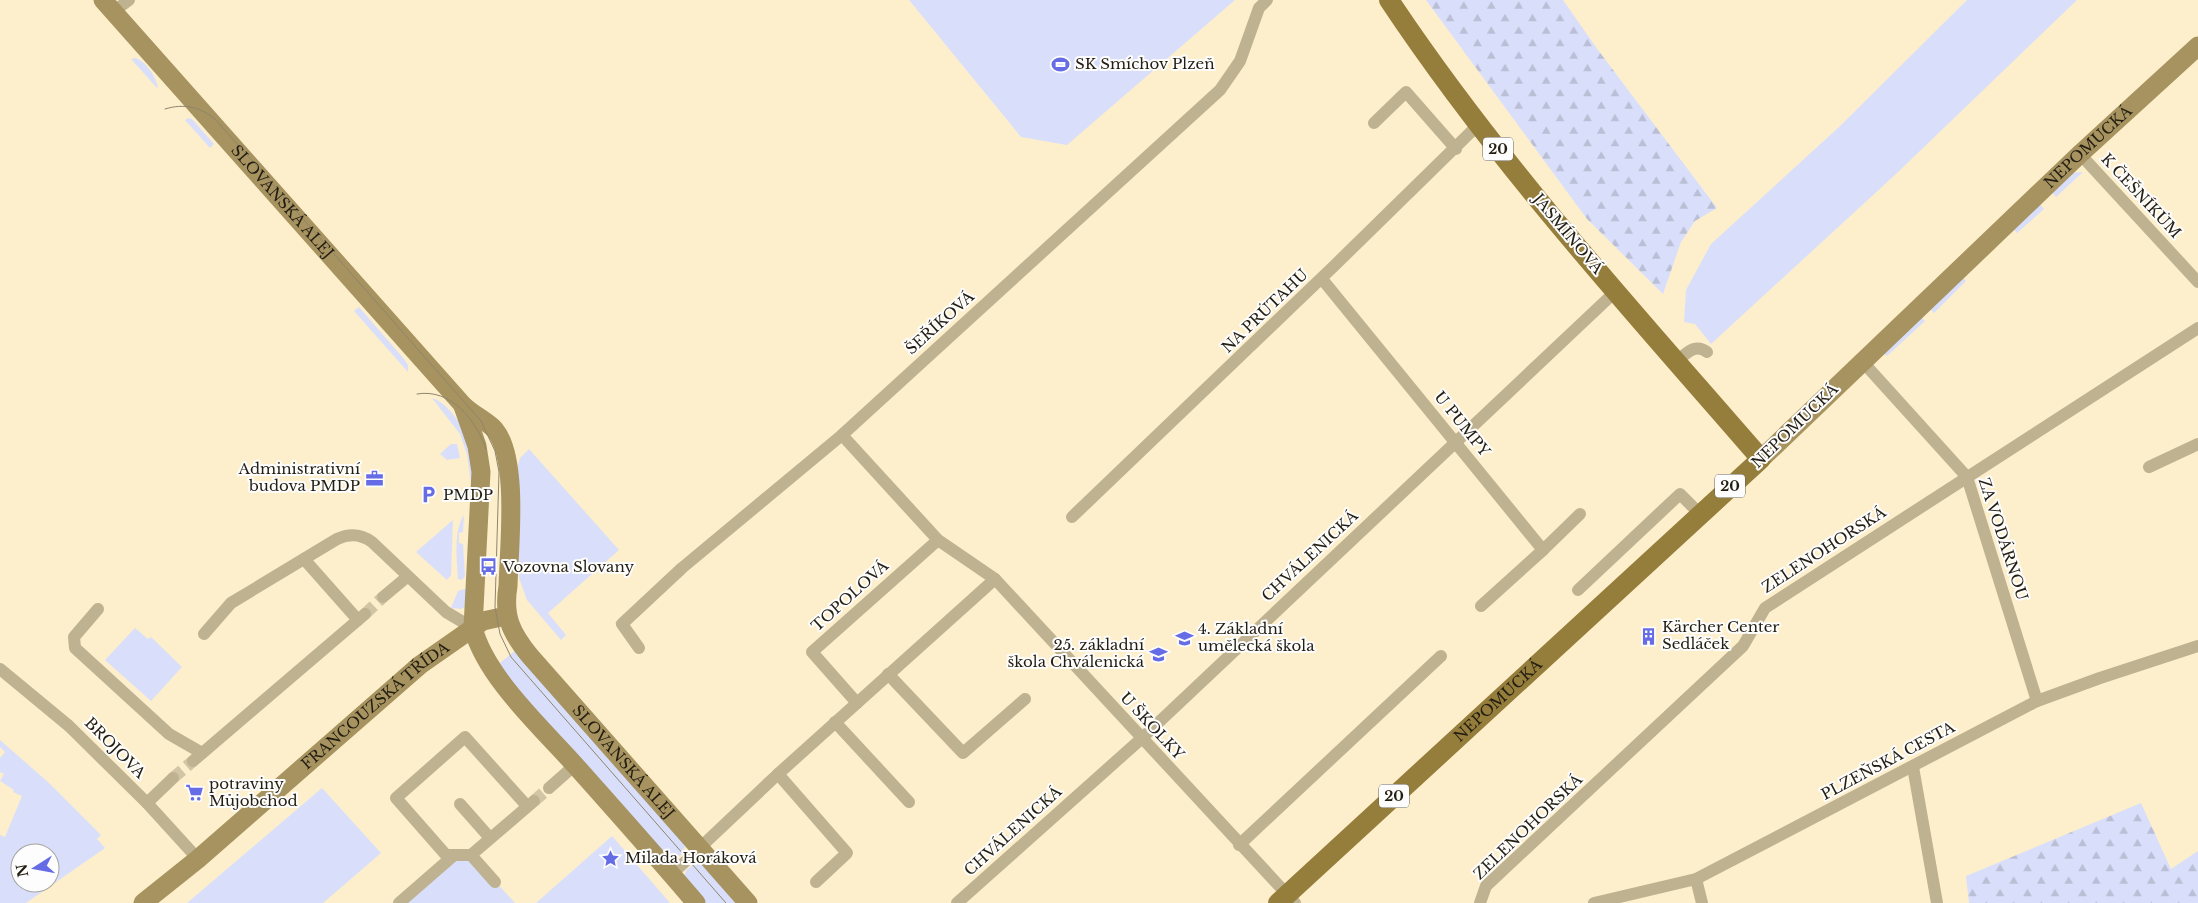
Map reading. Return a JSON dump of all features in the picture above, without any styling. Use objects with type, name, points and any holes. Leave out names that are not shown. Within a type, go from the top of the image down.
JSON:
[{"type":"main road","name":"JASMÍNOVÁ","points":[[1388,0],[1478,125],[1616,292],[1761,459]]},
{"type":"main road","name":"SLOVANSKÁ ALEJ","points":[[108,6],[462,404],[495,430],[507,460],[510,502],[506,616],[512,632],[530,656],[748,903]]},
{"type":"main road","name":"NEPOMUCKÁ","points":[[1287,900],[1761,459],[2080,154],[2198,46]]},
{"type":"main road","name":"SLOVANSKÁ ALEJ","points":[[462,404],[469,418],[480,460],[481,472],[473,628],[479,649],[490,666],[696,903]]},
{"type":"main road","points":[[473,628],[489,619],[506,616]]},
{"type":"main road","name":"FRANCOUZSKÁ TŘÍDA","points":[[142,903],[198,858],[420,665],[473,628]]},
{"type":"street","points":[[108,6],[129,0]]},
{"type":"street","name":"ŠEŘÍKOVÁ","points":[[638,648],[622,624],[682,568],[842,435],[1220,90],[1240,61],[1259,8],[1268,0]]},
{"type":"street","points":[[1374,122],[1406,92],[1456,149]]},
{"type":"street","name":"NA PRŮTAHU","points":[[1072,517],[1322,279],[1456,149],[1478,125]]},
{"type":"street","name":"K ČEŠNÍKŮM","points":[[2080,154],[2198,282]]},
{"type":"street","name":"U PUMPY","points":[[1322,279],[1543,550]]},
{"type":"street","name":"CHVÁLENICKÁ","points":[[957,903],[1141,739],[1455,441],[1616,292]]},
{"type":"street","name":"ZELENOHORSKÁ","points":[[1480,903],[1486,886],[1743,646],[1765,608],[2198,328]]},
{"type":"street","points":[[1677,361],[1695,348],[1701,348],[1707,352]]},
{"type":"street","name":"ZA VODÁRNOU","points":[[1862,361],[1967,476],[2037,702]]},
{"type":"street","name":"U ŠKOLKY","points":[[842,435],[938,540],[995,579],[1239,845],[1287,900]]},
{"type":"street","points":[[2150,467],[2198,444]]},
{"type":"street","points":[[1578,590],[1680,494],[1700,514]]},
{"type":"street","points":[[1481,606],[1580,514]]},
{"type":"street","points":[[204,634],[231,603],[337,539],[354,534],[372,542],[446,612],[473,628]]},
{"type":"street","name":"TOPOLOVÁ","points":[[857,703],[812,652],[938,540]]},
{"type":"street","points":[[98,609],[74,637],[76,648],[169,734],[198,757],[361,617],[304,559]]},
{"type":"street","points":[[384,597],[407,576]]},
{"type":"street","points":[[671,875],[778,774],[995,579]]},
{"type":"street","name":"PLZEŇSKÁ CESTA","points":[[1594,903],[1696,879],[2037,702],[2100,678],[2198,646]]},
{"type":"street","points":[[1239,845],[1441,656]]},
{"type":"street","name":"BROJOVA","points":[[0,669],[69,726],[147,803],[198,858]]},
{"type":"street","points":[[888,674],[962,753],[1025,699]]},
{"type":"street","points":[[835,722],[909,802]]},
{"type":"street","points":[[399,903],[449,855],[471,855],[531,803],[465,737],[396,798],[449,855]]},
{"type":"street","points":[[549,788],[575,765]]},
{"type":"street","points":[[1913,767],[1937,903]]},
{"type":"street","points":[[778,774],[847,854],[816,882]]},
{"type":"street","points":[[147,803],[173,778]]},
{"type":"street","points":[[460,804],[490,838]]},
{"type":"street","points":[[471,855],[495,882]]},
{"type":"street","points":[[1696,879],[1702,903]]},
{"type":"green space","name":"SK Smíchov Plzeň","points":[[909,0],[1235,0],[1067,145],[1021,137]]},
{"type":"green space","points":[[1426,0],[1563,0],[1598,50],[1717,208],[1695,221],[1681,242],[1663,294],[1587,219]]},
{"type":"green space","points":[[1967,0],[2077,0],[1896,174],[1711,344],[1695,324],[1684,322],[1686,290],[1711,244],[1839,127]]},
{"type":"green space","points":[[135,58],[150,70],[156,80],[158,89],[131,59]]},
{"type":"green space","points":[[188,118],[192,119],[214,144],[210,148],[185,120]]},
{"type":"green space","points":[[2083,172],[2056,197],[2051,191],[2070,173]]},
{"type":"green space","points":[[2038,202],[2044,209],[2017,233],[2011,227]]},
{"type":"green space","points":[[1960,275],[1966,281],[1934,313],[1928,307]]},
{"type":"green space","points":[[359,307],[404,359],[408,365],[408,372],[354,311]]},
{"type":"green space","points":[[1919,315],[1925,321],[1887,356],[1881,351]]},
{"type":"green space","points":[[432,398],[445,406],[458,420],[471,445],[474,457],[472,491],[467,454],[460,434]]},
{"type":"green space","points":[[451,444],[457,444],[460,458],[447,460],[440,454]]},
{"type":"green space","points":[[529,449],[619,550],[548,613],[566,635],[561,640],[527,600],[519,578],[518,465],[520,458]]},
{"type":"green space","points":[[464,515],[463,532],[459,533],[459,543],[463,544],[465,576],[462,580],[458,579],[456,546],[458,530]]},
{"type":"green space","points":[[453,520],[451,575],[447,580],[416,552]]},
{"type":"green space","points":[[470,589],[468,605],[461,609],[451,608],[458,591]]},
{"type":"green space","points":[[135,628],[148,639],[151,637],[182,667],[151,701],[105,660]]},
{"type":"green space","points":[[516,650],[684,840],[685,847],[681,855],[667,860],[496,666]]},
{"type":"green space","points":[[0,740],[49,783],[101,835],[97,839],[105,848],[60,879],[60,843],[10,843],[10,893],[40,893],[26,903],[0,903],[0,835],[5,837],[22,796],[13,792],[14,790],[0,781],[4,774],[0,772],[0,758],[5,752],[0,747]]},
{"type":"green space","points":[[322,788],[381,853],[323,903],[187,903]]},
{"type":"green space","points":[[2141,803],[2171,869],[2198,851],[2198,903],[1969,903],[1966,876]]},
{"type":"green space","points":[[612,836],[670,903],[536,903]]},
{"type":"green space","points":[[471,855],[515,903],[399,903],[453,856]]},
{"type":"green space","points":[[698,862],[705,863],[740,903],[701,903],[683,878],[687,869]]},
{"type":"tunnel","points":[[365,614],[383,597]]},
{"type":"tunnel","points":[[173,778],[193,761]]},
{"type":"tunnel","points":[[534,801],[549,788]]},
{"type":"tram line","points":[[165,109],[179,106],[192,107],[216,120],[481,421],[495,451],[499,472],[495,607],[500,634],[511,657],[726,903]]},
{"type":"tram line","points":[[417,394],[429,393],[441,396],[461,408],[476,427],[486,449]]},
{"type":"place","name":"SK Smíchov Plzeň","points":[[1061,64]]},
{"type":"place","name":"Administrativní budova PMDP","points":[[374,478]]},
{"type":"place","name":"PMDP","points":[[429,495]]},
{"type":"place","name":"Vozovna Slovany","points":[[489,567]]},
{"type":"place","name":"Kärcher Center Sedláček","points":[[1648,636]]},
{"type":"place","name":"4. Základní umělecká škola","points":[[1184,638]]},
{"type":"place","name":"25. základní škola Chválenická","points":[[1158,654]]},
{"type":"place","name":"potraviny Můjobchod","points":[[195,793]]},
{"type":"place","name":"Milada Horáková","points":[[611,858]]}]
